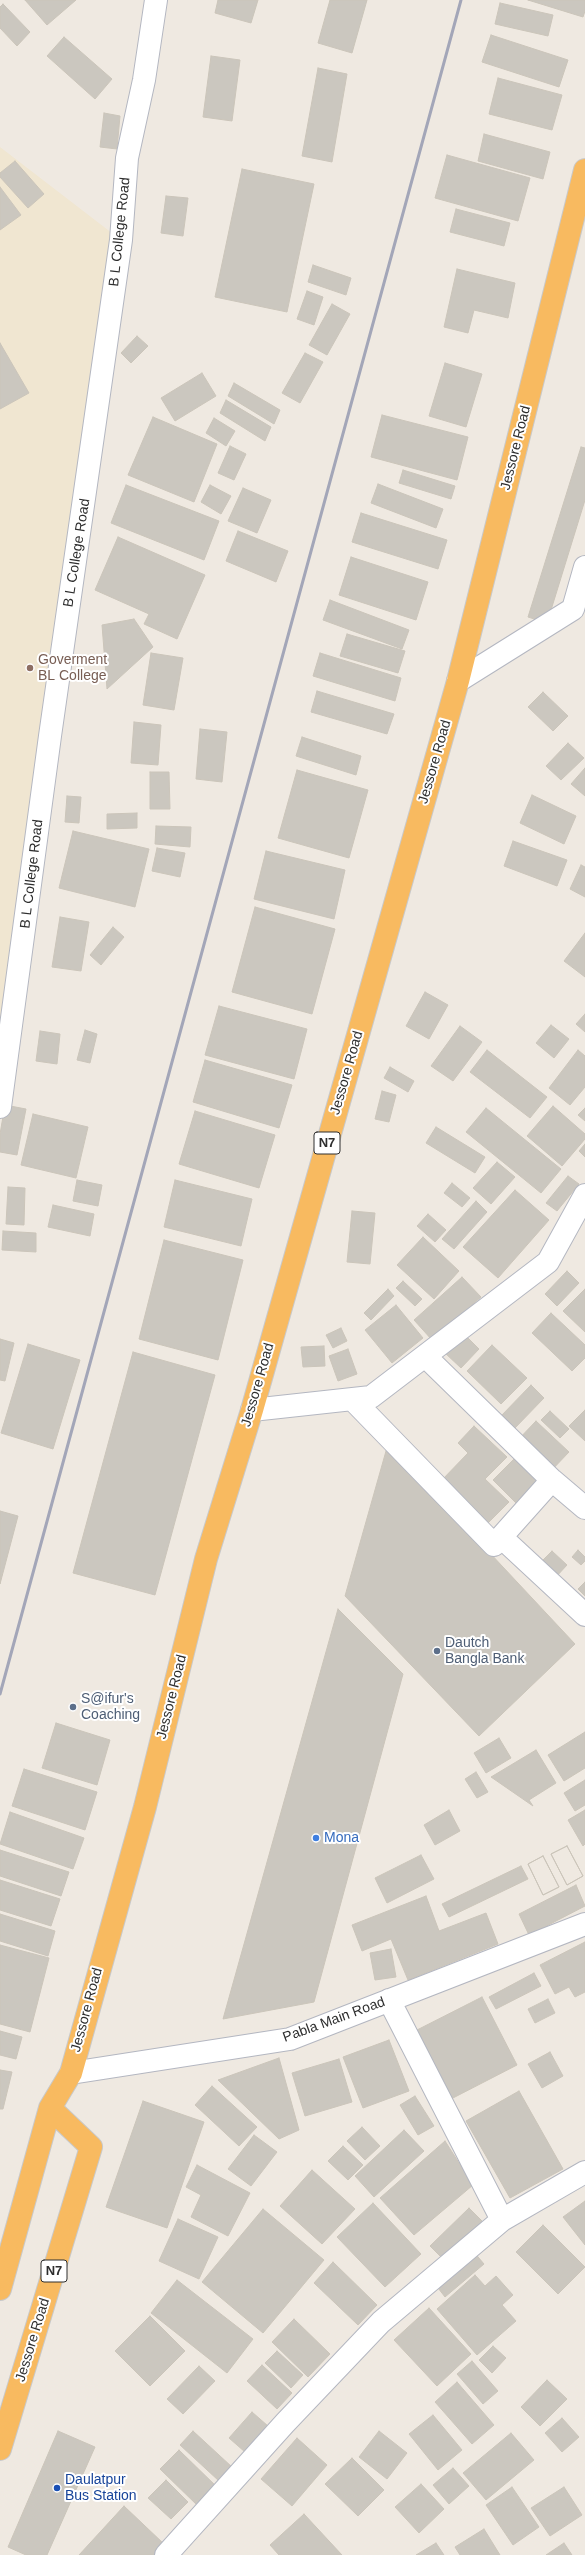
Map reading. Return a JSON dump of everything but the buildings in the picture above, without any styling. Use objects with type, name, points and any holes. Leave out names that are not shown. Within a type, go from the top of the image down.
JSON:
[{"type":"highway","name":"Jessore Road","points":[[0,2289],[50,2108],[70,2073],[145,1807],[206,1559],[252,1410],[458,682],[585,170]]},
{"type":"highway","name":"Jessore Road","points":[[0,2449],[91,2147],[50,2108]]},
{"type":"street","name":"B L College Road","points":[[0,1107],[50,736],[116,278],[127,158],[144,80],[156,0]]},
{"type":"street","points":[[458,682],[579,614],[585,567]]},
{"type":"street","points":[[252,1410],[354,1401],[371,1397],[548,1262],[585,1195]]},
{"type":"street","points":[[425,1356],[552,1480],[585,1508]]},
{"type":"street","points":[[354,1401],[494,1545],[552,1480]]},
{"type":"street","points":[[501,1537],[585,1615]]},
{"type":"street","name":"Pabla Main Road","points":[[70,2073],[290,2039],[585,1924]]},
{"type":"street","points":[[389,2000],[502,2220]]},
{"type":"street","points":[[166,2555],[285,2423],[380,2322],[502,2220],[585,2172]]},
{"type":"shaded area","name":"Goverment BL College","points":[[0,147],[121,240],[0,1107]]},
{"type":"railway","points":[[0,1694],[461,0]]},
{"type":"place","name":"Goverment BL College","points":[[30,668]]},
{"type":"place","name":"Dautch Bangla Bank","points":[[437,1651]]},
{"type":"place","name":"S@ifur's Coaching","points":[[73,1707]]},
{"type":"place","name":"Mona","points":[[316,1838]]},
{"type":"place","name":"Daulatpur Bus Station","points":[[57,2488]]}]
